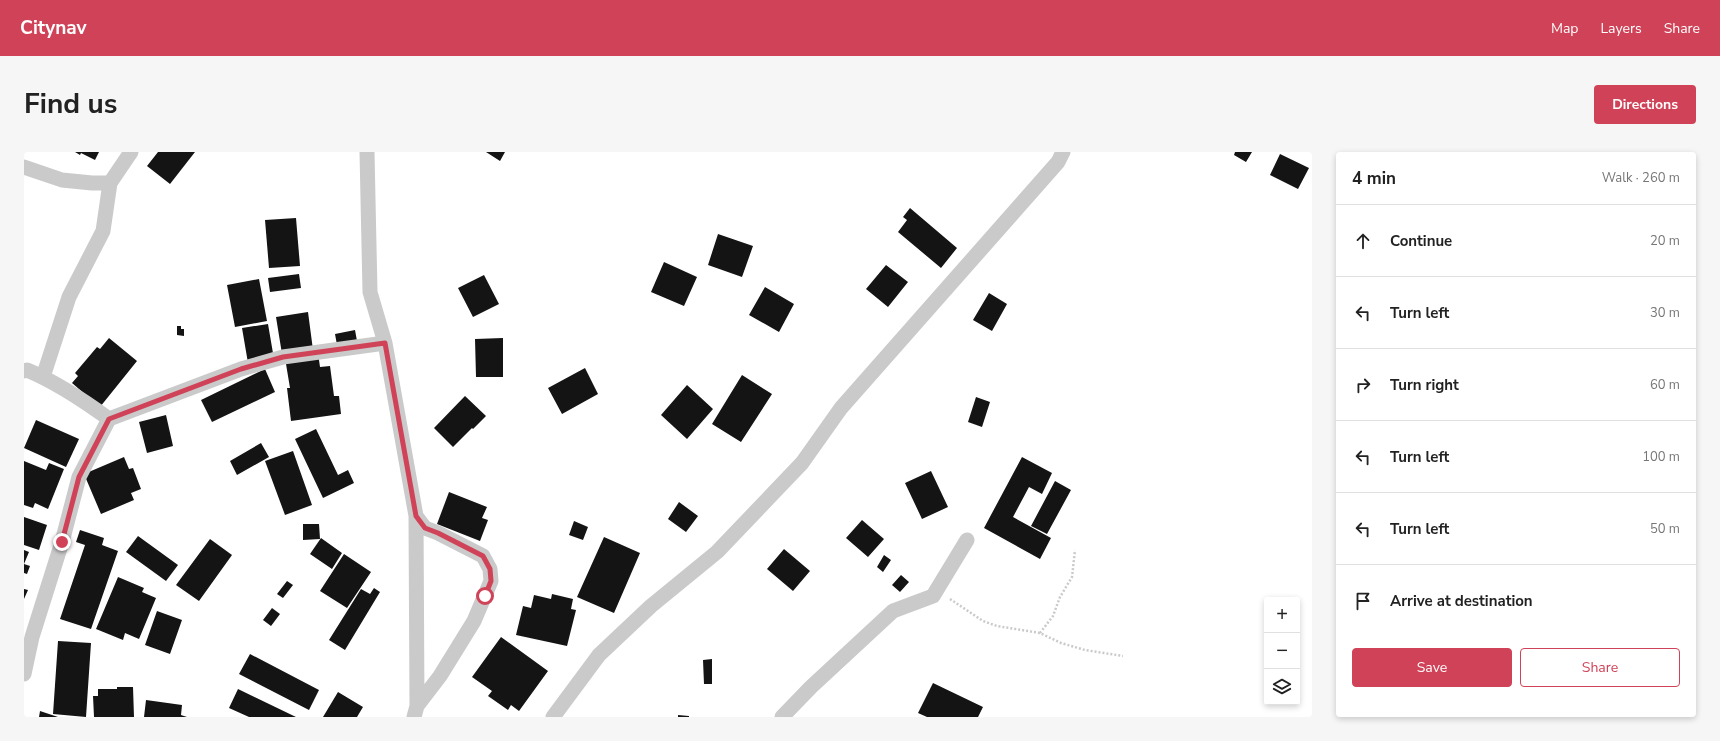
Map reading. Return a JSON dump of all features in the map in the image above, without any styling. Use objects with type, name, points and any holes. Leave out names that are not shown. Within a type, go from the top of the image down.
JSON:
[{"type":"street","points":[[43,376],[69,297],[103,231],[110,183],[131,152]]},
{"type":"street","points":[[367,152],[370,292],[385,343],[416,516],[415,712]]},
{"type":"street","points":[[553,717],[599,655],[651,606],[717,552],[802,463],[841,408],[1058,162],[1063,152]]},
{"type":"street","points":[[24,167],[62,180],[110,183]]},
{"type":"street","points":[[24,674],[32,638],[62,542],[79,477],[109,419],[241,369],[283,357],[385,343]]},
{"type":"street","points":[[24,371],[27,370],[43,376],[81,399],[109,419]]},
{"type":"street","points":[[415,712],[440,676],[474,621],[491,581],[490,569],[483,556],[425,528],[416,516]]},
{"type":"street","points":[[782,717],[893,611],[933,596],[967,540]]},
{"type":"path","points":[[1040,633],[1053,616],[1060,598],[1072,577],[1075,550]]},
{"type":"path","points":[[936,590],[983,621],[997,626],[1040,633],[1061,643],[1084,650],[1123,656]]},
{"type":"building","points":[[75,152],[99,152],[95,160],[81,153],[80,155]]},
{"type":"building","points":[[158,152],[195,152],[170,184],[147,166]]},
{"type":"building","points":[[486,152],[505,152],[500,161]]},
{"type":"building","points":[[1235,152],[1252,152],[1246,162],[1234,155]]},
{"type":"building","points":[[1280,154],[1309,168],[1298,189],[1270,175]]},
{"type":"building","points":[[910,208],[957,248],[941,268],[898,232],[907,220],[903,217]]},
{"type":"building","points":[[296,218],[300,266],[269,268],[265,220]]},
{"type":"building","points":[[718,234],[753,246],[742,277],[708,265]]},
{"type":"building","points":[[664,262],[697,277],[684,306],[651,292]]},
{"type":"building","points":[[886,265],[908,282],[888,307],[866,289]]},
{"type":"building","points":[[299,274],[301,288],[270,292],[268,278]]},
{"type":"building","points":[[484,275],[499,304],[473,317],[458,288]]},
{"type":"building","points":[[259,279],[267,321],[235,327],[227,285]]},
{"type":"building","points":[[765,287],[794,304],[779,332],[749,315]]},
{"type":"building","points":[[989,293],[1007,304],[992,331],[973,320]]},
{"type":"building","points":[[308,312],[313,350],[282,354],[276,317]]},
{"type":"building","points":[[268,324],[274,359],[248,363],[242,328]]},
{"type":"building","points":[[177,326],[181,326],[181,329],[184,329],[184,336],[177,335]]},
{"type":"building","points":[[355,330],[357,341],[337,345],[335,334]]},
{"type":"building","points":[[109,338],[137,361],[100,407],[72,383],[78,376],[75,373],[97,347],[100,349]]},
{"type":"building","points":[[503,338],[503,377],[476,377],[475,339]]},
{"type":"building","points":[[318,353],[320,367],[330,366],[334,396],[339,396],[341,414],[291,421],[287,388],[290,388],[285,358]]},
{"type":"building","points":[[585,368],[598,394],[562,414],[548,388]]},
{"type":"building","points":[[265,369],[275,392],[212,422],[201,400]]},
{"type":"building","points":[[742,375],[772,394],[741,442],[712,424]]},
{"type":"building","points":[[687,385],[713,409],[687,439],[661,415]]},
{"type":"building","points":[[465,396],[486,416],[453,447],[434,428]]},
{"type":"building","points":[[976,397],[990,402],[982,427],[968,422]]},
{"type":"building","points":[[166,415],[173,446],[147,453],[139,422]]},
{"type":"building","points":[[36,420],[79,439],[66,467],[24,448]]},
{"type":"building","points":[[316,429],[338,475],[348,470],[354,483],[323,498],[295,439]]},
{"type":"building","points":[[261,443],[269,457],[237,475],[230,461]]},
{"type":"building","points":[[293,451],[312,505],[285,515],[265,461]]},
{"type":"building","points":[[124,457],[129,469],[133,468],[141,489],[131,493],[134,500],[101,514],[84,474]]},
{"type":"building","points":[[1022,457],[1052,473],[1042,494],[1029,487],[1013,517],[1051,538],[1040,559],[984,528]]},
{"type":"building","points":[[24,461],[46,470],[49,463],[64,469],[48,509],[35,503],[33,508],[24,505]]},
{"type":"building","points":[[931,471],[948,507],[922,519],[905,483]]},
{"type":"building","points":[[1055,481],[1071,490],[1047,534],[1031,526]]},
{"type":"building","points":[[449,492],[487,507],[482,518],[488,520],[480,541],[437,524]]},
{"type":"building","points":[[679,502],[698,516],[686,532],[668,519]]},
{"type":"building","points":[[24,517],[47,525],[39,550],[24,545]]},
{"type":"building","points":[[862,520],[884,539],[868,557],[846,538]]},
{"type":"building","points":[[574,521],[588,527],[583,540],[569,535]]},
{"type":"building","points":[[303,524],[319,524],[320,539],[303,540]]},
{"type":"building","points":[[80,530],[104,538],[102,545],[118,551],[91,629],[60,619],[85,545],[76,542]]},
{"type":"building","points":[[138,536],[178,565],[166,581],[126,552]]},
{"type":"building","points":[[604,537],[640,553],[614,613],[577,597]]},
{"type":"building","points":[[321,538],[342,553],[332,569],[310,554]]},
{"type":"building","points":[[210,539],[232,555],[199,601],[176,585]]},
{"type":"building","points":[[784,549],[810,571],[793,591],[767,569]]},
{"type":"building","points":[[24,550],[29,552],[24,564]]},
{"type":"building","points":[[344,554],[371,572],[347,608],[320,591]]},
{"type":"building","points":[[884,555],[891,560],[883,572],[877,567]]},
{"type":"building","points":[[24,564],[30,566],[27,574],[24,573]]},
{"type":"building","points":[[901,575],[909,582],[900,592],[892,585]]},
{"type":"building","points":[[118,577],[144,588],[142,592],[156,598],[139,639],[125,633],[123,640],[96,629]]},
{"type":"building","points":[[287,581],[293,585],[283,598],[277,594]]},
{"type":"building","points":[[374,588],[380,592],[345,650],[329,640],[361,589],[370,594]]},
{"type":"building","points":[[24,589],[28,590],[24,599]]},
{"type":"building","points":[[552,594],[573,599],[571,609],[576,610],[567,646],[516,635],[523,606],[531,608],[534,595],[551,599]]},
{"type":"building","points":[[272,608],[280,614],[271,626],[263,620]]},
{"type":"building","points":[[157,611],[182,620],[170,654],[145,645]]},
{"type":"building","points":[[501,637],[548,671],[519,711],[511,705],[508,710],[488,696],[492,691],[472,677]]},
{"type":"building","points":[[58,641],[91,643],[86,717],[53,714]]},
{"type":"building","points":[[250,654],[319,690],[309,710],[239,674]]},
{"type":"building","points":[[712,659],[712,684],[704,684],[703,660]]},
{"type":"building","points":[[933,683],[983,707],[978,717],[927,717],[918,713]]},
{"type":"building","points":[[117,687],[133,687],[134,717],[94,717],[93,696],[98,696],[98,689],[117,689]]},
{"type":"building","points":[[238,689],[296,717],[249,717],[229,708]]},
{"type":"building","points":[[338,692],[363,707],[357,717],[323,717]]},
{"type":"building","points":[[146,700],[182,705],[181,715],[187,717],[144,717]]},
{"type":"building","points":[[40,711],[58,717],[39,717]]},
{"type":"building","points":[[678,715],[689,716],[689,717],[678,717]]},
{"type":"route","points":[[62,542],[79,477],[109,419],[241,369],[283,357],[385,343],[416,516],[425,528],[483,556],[490,569],[491,581],[485,596]]}]
